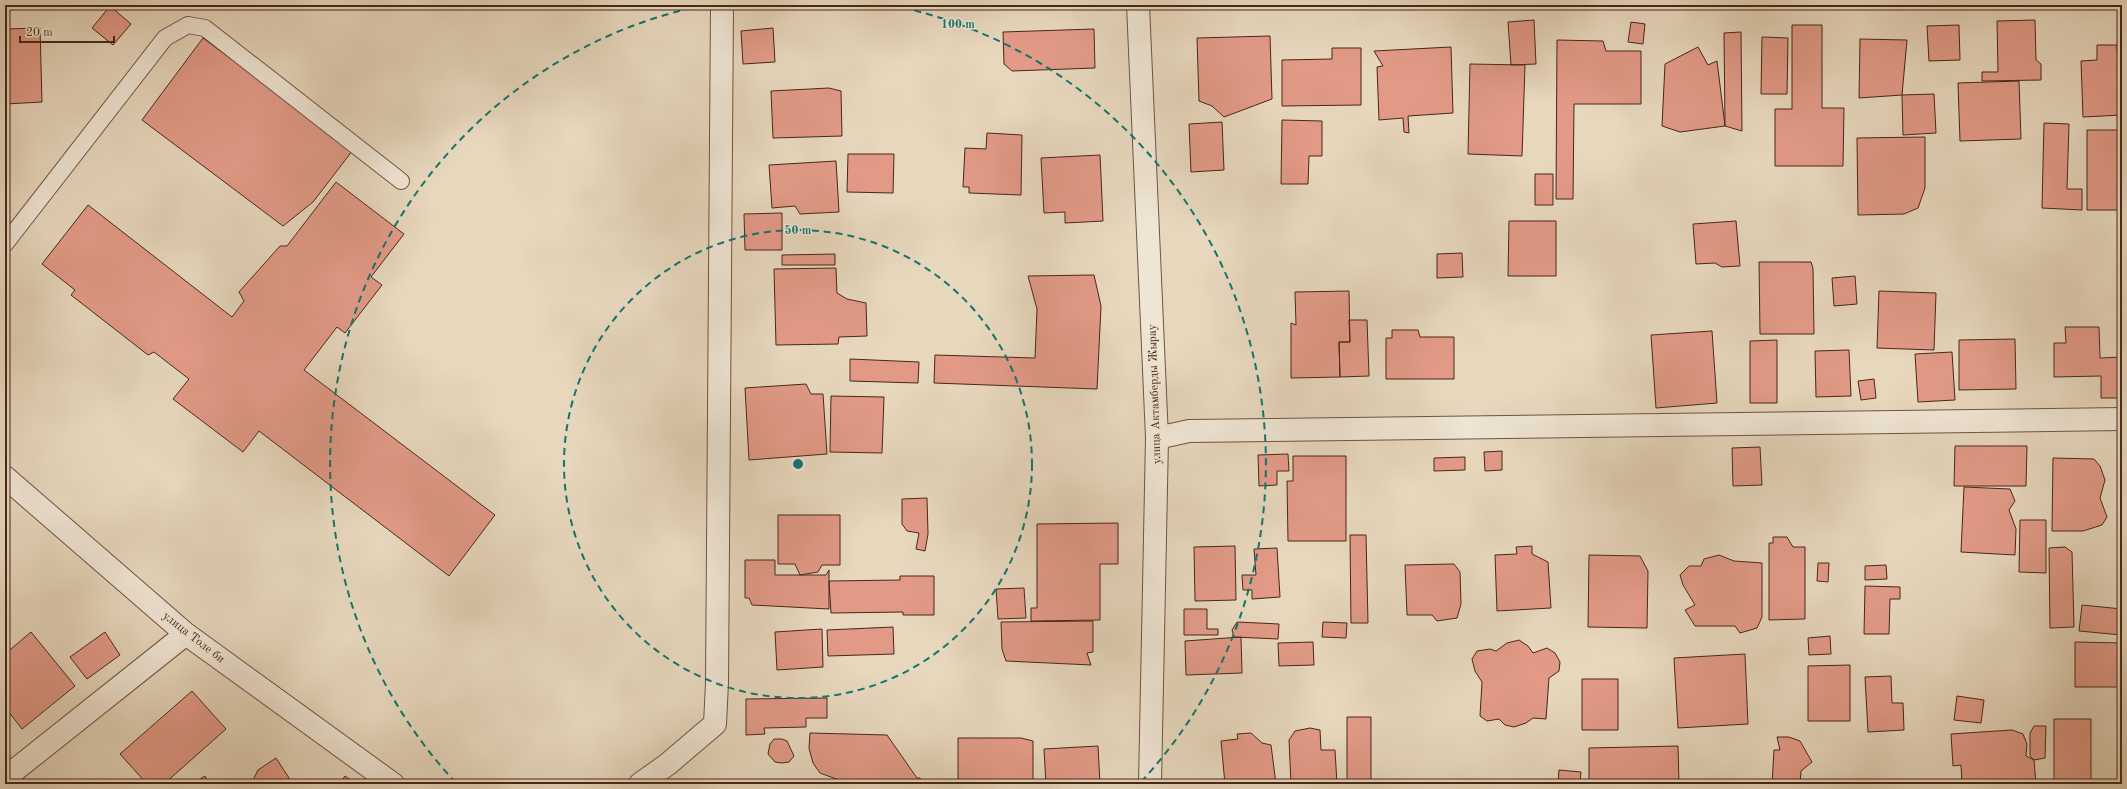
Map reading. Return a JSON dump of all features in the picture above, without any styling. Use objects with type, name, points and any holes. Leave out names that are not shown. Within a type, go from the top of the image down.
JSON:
[{"type":"street","points":[[640,784],[668,764],[715,724],[717,667],[722,5]]},
{"type":"street","name":"улица Актамберды Жырау","points":[[1138,5],[1157,438],[1150,784]]},
{"type":"street","points":[[1157,438],[1189,432],[2122,419]]},
{"type":"street","name":"улица Толе би","points":[[5,477],[186,634],[393,784]]},
{"type":"street","points":[[5,778],[186,634]]},
{"type":"lane","points":[[5,244],[165,38],[188,25],[205,28],[400,181]]},
{"type":"building","points":[[110,6],[131,24],[113,45],[92,28]]},
{"type":"building","points":[[1534,20],[1536,64],[1511,65],[1508,22]]},
{"type":"building","points":[[2035,20],[2036,60],[2041,64],[2041,80],[1982,81],[1982,72],[1998,72],[1997,21]]},
{"type":"building","points":[[1631,22],[1645,24],[1643,44],[1628,42]]},
{"type":"building","points":[[1792,25],[1822,25],[1822,108],[1844,108],[1843,166],[1775,166],[1775,109],[1792,109]]},
{"type":"building","points":[[1959,25],[1960,60],[1929,61],[1927,26]]},
{"type":"building","points":[[40,28],[42,102],[5,104],[5,29]]},
{"type":"building","points":[[773,28],[775,62],[743,64],[741,31]]},
{"type":"building","points":[[1094,29],[1095,68],[1012,71],[1004,64],[1003,32]]},
{"type":"building","points":[[1741,32],[1742,131],[1725,126],[1724,33]]},
{"type":"building","points":[[1270,36],[1272,99],[1224,117],[1212,106],[1199,101],[1197,38]]},
{"type":"building","points":[[1762,37],[1788,38],[1787,94],[1761,94]]},
{"type":"building","points":[[203,38],[353,150],[313,202],[283,226],[142,120]]},
{"type":"building","points":[[1860,39],[1907,40],[1902,95],[1859,98]]},
{"type":"building","points":[[1557,40],[1603,41],[1606,51],[1641,51],[1641,104],[1574,104],[1573,199],[1556,199]]},
{"type":"building","points":[[2097,45],[2117,45],[2117,52],[2122,52],[2122,115],[2083,117],[2081,61],[2097,60]]},
{"type":"building","points":[[1451,47],[1453,113],[1408,116],[1409,133],[1404,132],[1403,118],[1379,120],[1377,67],[1383,66],[1374,51]]},
{"type":"building","points":[[1698,47],[1708,65],[1717,61],[1725,126],[1680,132],[1662,126],[1665,64]]},
{"type":"building","points":[[1332,48],[1361,48],[1361,105],[1282,106],[1282,60],[1332,59]]},
{"type":"building","points":[[1470,64],[1525,65],[1522,156],[1468,154]]},
{"type":"building","points":[[2019,81],[2021,139],[1960,141],[1958,83]]},
{"type":"building","points":[[829,88],[841,91],[842,136],[773,138],[771,91]]},
{"type":"building","points":[[1934,94],[1936,133],[1903,135],[1902,95]]},
{"type":"building","points":[[1282,120],[1322,121],[1322,156],[1309,156],[1308,184],[1281,184]]},
{"type":"building","points":[[1222,122],[1224,170],[1191,172],[1189,124]]},
{"type":"building","points":[[2044,123],[2069,124],[2067,189],[2082,189],[2082,210],[2042,208]]},
{"type":"building","points":[[2087,130],[2122,130],[2122,210],[2087,210]]},
{"type":"building","points":[[987,133],[1022,135],[1021,195],[969,193],[969,187],[963,187],[965,148],[986,149]]},
{"type":"building","points":[[1925,137],[1925,188],[1918,208],[1904,214],[1858,215],[1857,138]]},
{"type":"building","points":[[848,154],[894,154],[893,193],[847,192]]},
{"type":"building","points":[[1100,155],[1103,221],[1065,223],[1065,212],[1044,213],[1041,158]]},
{"type":"building","points":[[836,161],[839,212],[800,214],[795,206],[772,208],[769,165]]},
{"type":"building","points":[[1535,174],[1553,174],[1553,205],[1535,205]]},
{"type":"building","points":[[336,182],[404,234],[371,277],[382,285],[345,333],[337,327],[304,370],[495,515],[449,576],[259,431],[243,452],[173,399],[189,379],[154,352],[148,355],[71,295],[75,290],[42,264],[88,205],[232,317],[244,301],[239,292],[280,246],[287,246]]},
{"type":"building","points":[[782,213],[782,250],[745,250],[744,214]]},
{"type":"building","points":[[1509,221],[1556,221],[1556,276],[1508,276]]},
{"type":"building","points":[[1736,221],[1740,266],[1722,267],[1715,263],[1696,264],[1693,224]]},
{"type":"building","points":[[1462,253],[1463,277],[1437,278],[1437,254]]},
{"type":"building","points":[[835,254],[835,265],[782,265],[782,255]]},
{"type":"building","points":[[1759,262],[1811,262],[1813,268],[1814,334],[1760,334]]},
{"type":"building","points":[[836,268],[837,293],[847,299],[866,303],[867,336],[839,337],[838,344],[776,345],[774,269]]},
{"type":"building","points":[[1094,275],[1101,306],[1097,389],[934,383],[935,355],[1035,358],[1037,309],[1028,276]]},
{"type":"building","points":[[1855,276],[1857,304],[1834,306],[1832,278]]},
{"type":"building","points":[[1349,291],[1350,342],[1339,342],[1340,377],[1291,378],[1291,323],[1296,325],[1295,292]]},
{"type":"building","points":[[1879,291],[1936,293],[1934,350],[1877,348]]},
{"type":"building","points":[[1349,320],[1367,320],[1369,376],[1340,377],[1339,342],[1350,342]]},
{"type":"building","points":[[2065,327],[2099,327],[2100,358],[2122,357],[2122,398],[2101,398],[2101,376],[2054,377],[2054,343],[2066,343]]},
{"type":"building","points":[[1392,330],[1418,330],[1420,337],[1454,337],[1454,379],[1386,379],[1386,338],[1392,338]]},
{"type":"building","points":[[1712,331],[1717,403],[1656,408],[1651,335]]},
{"type":"building","points":[[2015,339],[2016,389],[1959,390],[1959,340]]},
{"type":"building","points":[[1777,340],[1777,403],[1750,403],[1750,341]]},
{"type":"building","points":[[1849,350],[1851,396],[1816,397],[1815,351]]},
{"type":"building","points":[[1952,352],[1955,400],[1918,402],[1915,354]]},
{"type":"building","points":[[850,359],[919,362],[918,383],[850,381]]},
{"type":"building","points":[[1874,379],[1876,398],[1861,400],[1858,381]]},
{"type":"building","points":[[806,384],[811,394],[823,394],[827,454],[749,460],[745,388]]},
{"type":"building","points":[[831,396],[884,397],[882,453],[830,452]]},
{"type":"building","points":[[1955,446],[2027,446],[2026,486],[1954,486]]},
{"type":"building","points":[[1760,447],[1762,485],[1733,486],[1732,448]]},
{"type":"building","points":[[1502,451],[1502,470],[1485,471],[1484,452]]},
{"type":"building","points":[[1288,454],[1289,471],[1277,471],[1277,485],[1259,486],[1258,455]]},
{"type":"building","points":[[1293,456],[1346,456],[1346,541],[1288,541],[1287,481],[1293,481]]},
{"type":"building","points":[[1465,457],[1465,470],[1434,471],[1434,458]]},
{"type":"building","points":[[2053,458],[2094,459],[2100,466],[2105,480],[2100,498],[2107,517],[2102,525],[2083,531],[2052,531]]},
{"type":"building","points":[[1964,487],[2010,489],[2015,501],[2009,510],[2016,529],[2015,555],[1961,552]]},
{"type":"building","points":[[927,498],[928,534],[925,551],[916,549],[919,533],[907,531],[902,524],[902,499]]},
{"type":"building","points":[[778,515],[840,515],[840,565],[822,565],[818,572],[800,575],[795,564],[778,564]]},
{"type":"building","points":[[2020,520],[2046,520],[2046,573],[2019,572]]},
{"type":"building","points":[[1118,523],[1118,564],[1100,564],[1100,620],[1031,621],[1031,608],[1037,608],[1037,524]]},
{"type":"building","points":[[1350,535],[1366,535],[1368,623],[1351,623]]},
{"type":"building","points":[[1773,537],[1787,537],[1793,547],[1805,547],[1805,619],[1769,620],[1769,543],[1773,543]]},
{"type":"building","points":[[1235,546],[1236,600],[1195,601],[1194,547]]},
{"type":"building","points":[[1532,546],[1532,554],[1548,562],[1551,608],[1497,611],[1495,555],[1517,554],[1516,547]]},
{"type":"building","points":[[2065,547],[2072,552],[2074,627],[2050,628],[2049,548]]},
{"type":"building","points":[[1277,548],[1280,597],[1252,599],[1252,590],[1243,590],[1242,575],[1256,575],[1254,549]]},
{"type":"building","points":[[1589,555],[1640,556],[1648,571],[1647,628],[1588,627]]},
{"type":"building","points":[[1719,555],[1734,561],[1762,563],[1762,617],[1757,628],[1740,633],[1735,626],[1695,626],[1685,610],[1695,605],[1683,585],[1680,575],[1689,566],[1701,566],[1704,559]]},
{"type":"building","points":[[745,560],[775,560],[775,575],[826,575],[829,570],[829,609],[752,605],[749,598],[745,598]]},
{"type":"building","points":[[1818,563],[1829,563],[1828,582],[1817,581]]},
{"type":"building","points":[[1454,564],[1460,572],[1461,604],[1457,618],[1437,621],[1432,615],[1407,615],[1405,565]]},
{"type":"building","points":[[1886,565],[1887,579],[1865,580],[1865,566]]},
{"type":"building","points":[[900,576],[934,576],[934,615],[903,615],[903,612],[831,613],[829,581],[900,580]]},
{"type":"building","points":[[1865,586],[1900,587],[1900,599],[1890,599],[1889,634],[1864,634]]},
{"type":"building","points":[[1024,588],[1026,618],[998,619],[996,589]]},
{"type":"building","points":[[2082,605],[2122,609],[2122,635],[2079,631]]},
{"type":"building","points":[[1184,609],[1207,609],[1207,629],[1218,629],[1218,635],[1184,635]]},
{"type":"building","points":[[1093,621],[1093,652],[1087,653],[1091,665],[1006,661],[1002,649],[1001,622]]},
{"type":"building","points":[[1237,622],[1279,624],[1278,639],[1234,637],[1232,630]]},
{"type":"building","points":[[1323,622],[1347,623],[1346,638],[1322,637]]},
{"type":"building","points":[[893,627],[894,654],[828,656],[827,630]]},
{"type":"building","points":[[822,629],[823,667],[777,670],[775,632]]},
{"type":"building","points":[[31,632],[75,686],[22,729],[5,707],[5,654]]},
{"type":"building","points":[[105,632],[120,655],[87,679],[70,657]]},
{"type":"building","points":[[1830,636],[1831,654],[1809,655],[1808,638]]},
{"type":"building","points":[[1241,637],[1242,673],[1186,675],[1185,641]]},
{"type":"building","points":[[1519,640],[1528,646],[1533,653],[1547,648],[1555,653],[1560,662],[1559,671],[1549,678],[1546,719],[1533,718],[1526,723],[1514,727],[1505,725],[1499,719],[1487,721],[1480,716],[1482,682],[1475,671],[1472,659],[1477,651],[1490,649],[1496,651],[1507,643]]},
{"type":"building","points":[[1313,642],[1314,665],[1279,666],[1278,643]]},
{"type":"building","points":[[2075,642],[2122,643],[2122,687],[2075,687]]},
{"type":"building","points":[[1745,654],[1748,724],[1678,728],[1674,658]]},
{"type":"building","points":[[1850,665],[1850,721],[1808,721],[1808,666]]},
{"type":"building","points":[[1891,676],[1892,703],[1903,703],[1904,730],[1868,732],[1865,677]]},
{"type":"building","points":[[1582,679],[1618,679],[1618,730],[1582,730]]},
{"type":"building","points":[[192,691],[226,729],[164,784],[147,784],[120,754]]},
{"type":"building","points":[[1957,696],[1984,700],[1981,723],[1954,720]]},
{"type":"building","points":[[827,698],[827,718],[806,718],[806,727],[764,728],[765,734],[746,735],[746,699]]},
{"type":"building","points":[[1347,717],[1371,717],[1371,784],[1347,784]]},
{"type":"building","points":[[2054,719],[2091,719],[2091,784],[2054,784]]},
{"type":"building","points":[[2034,726],[2046,726],[2045,758],[2034,760],[2030,756],[2030,733]]},
{"type":"building","points":[[1310,728],[1320,730],[1321,750],[1335,750],[1337,784],[1291,784],[1289,740],[1295,731]]},
{"type":"building","points":[[2012,730],[2023,734],[2027,744],[2026,756],[2034,760],[2036,784],[1962,784],[1961,765],[1953,766],[1951,734]]},
{"type":"building","points":[[810,733],[887,735],[917,778],[920,778],[923,784],[850,784],[820,773],[813,763],[809,748]]},
{"type":"building","points":[[1251,733],[1262,743],[1271,745],[1276,784],[1225,784],[1221,741],[1238,739],[1237,734]]},
{"type":"building","points":[[1777,737],[1789,737],[1800,741],[1812,762],[1801,771],[1800,784],[1772,784],[1774,750],[1780,750]]},
{"type":"building","points":[[958,738],[1021,738],[1033,741],[1033,784],[958,784]]},
{"type":"building","points":[[774,739],[782,739],[787,741],[794,756],[789,762],[775,762],[768,754],[770,744]]},
{"type":"building","points":[[1098,746],[1100,784],[1046,784],[1044,749]]},
{"type":"building","points":[[1678,746],[1679,784],[1589,784],[1589,748]]},
{"type":"building","points":[[276,758],[293,784],[248,784],[252,782],[258,770]]},
{"type":"building","points":[[1559,770],[1581,772],[1580,784],[1558,784]]},
{"type":"building","points":[[205,776],[209,784],[192,784]]},
{"type":"building","points":[[345,776],[356,784],[339,784]]}]
